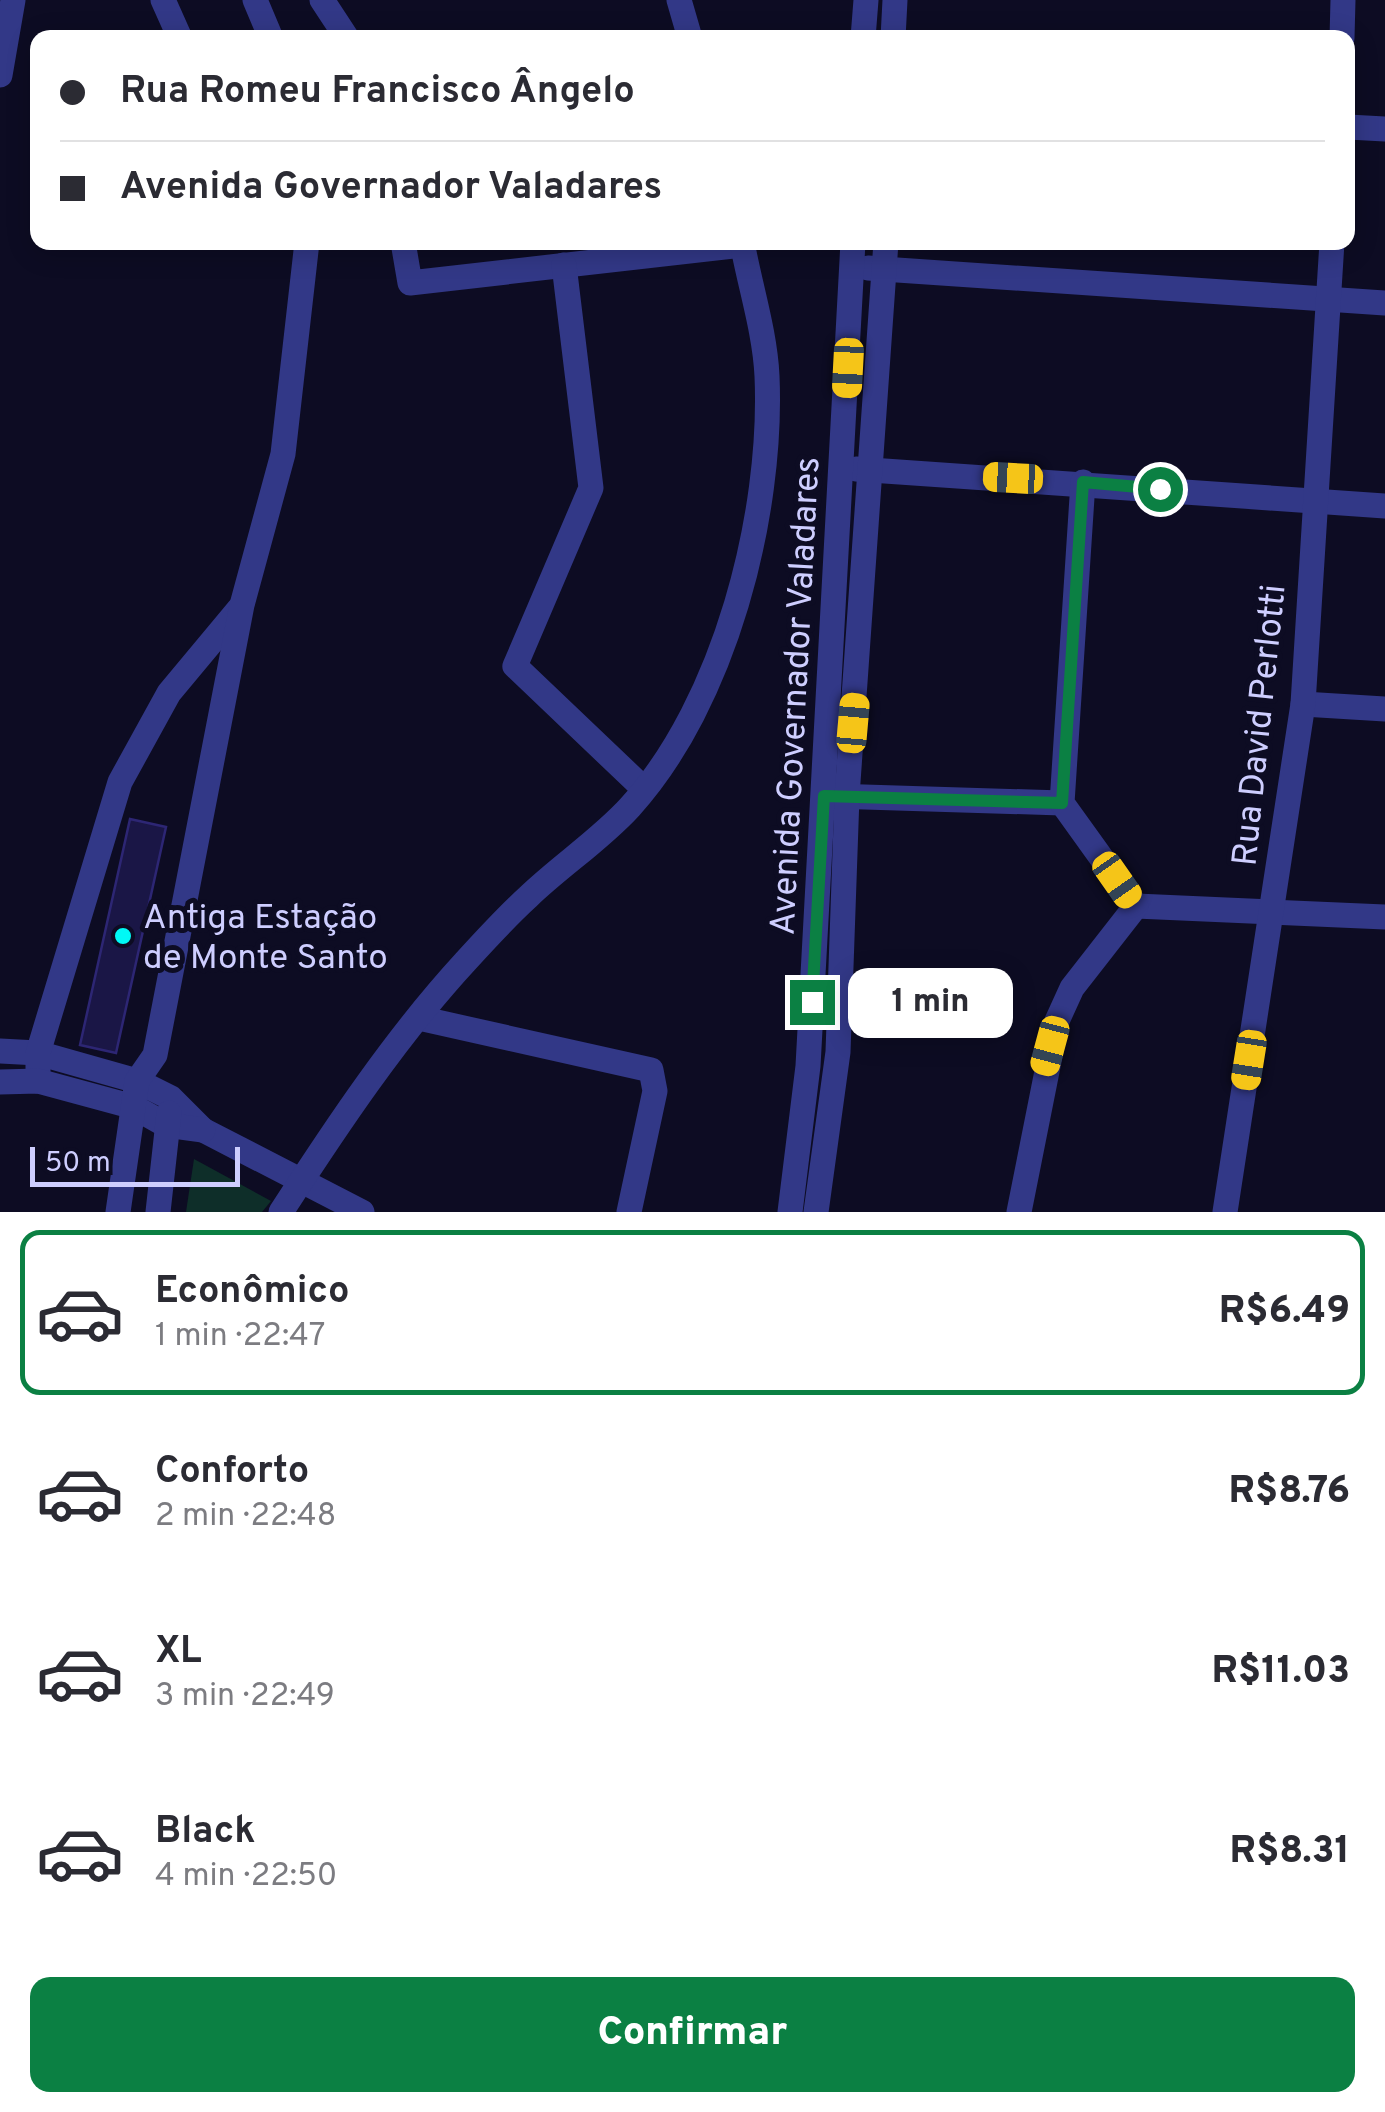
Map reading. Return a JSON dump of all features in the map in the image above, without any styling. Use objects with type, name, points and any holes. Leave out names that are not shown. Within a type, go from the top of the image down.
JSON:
[{"type":"street","points":[[0,76],[14,0]]},
{"type":"street","points":[[163,0],[176,30]]},
{"type":"street","points":[[256,0],[267,30]]},
{"type":"street","points":[[322,0],[342,30]]},
{"type":"street","points":[[678,0],[687,30]]},
{"type":"street","points":[[864,30],[866,0]]},
{"type":"street","points":[[894,30],[896,0]]},
{"type":"street","points":[[1342,30],[1343,0]]},
{"type":"street","points":[[1355,126],[1385,128]]},
{"type":"street","points":[[118,1212],[138,1081],[155,1055],[242,605],[283,454],[306,250]]},
{"type":"street","points":[[404,250],[410,282],[691,250]]},
{"type":"street","points":[[281,1212],[419,1018],[526,898],[629,809],[685,729],[722,641],[764,496],[767,373],[743,250]]},
{"type":"street","name":"Avenida Governador Valadares","points":[[790,1212],[873,470],[886,250]]},
{"type":"street","name":"Rua David Perlotti","points":[[1225,1212],[1303,704],[1331,250]]},
{"type":"street","points":[[853,255],[886,269],[1385,303]]},
{"type":"street","name":"Avenida Governador Valadares","points":[[816,1212],[835,1082],[840,1004],[836,796],[842,469],[853,255]]},
{"type":"street","points":[[564,265],[590,488],[515,666],[644,789]]},
{"type":"street","points":[[842,469],[1083,482],[1385,506]]},
{"type":"street","points":[[1083,482],[1062,803],[1136,906]]},
{"type":"street","points":[[38,1081],[38,1052],[120,782],[169,694],[242,605]]},
{"type":"street","points":[[1303,704],[1385,709]]},
{"type":"street","points":[[836,796],[1062,803]]},
{"type":"street","points":[[1136,906],[1273,909],[1385,917]]},
{"type":"street","points":[[1020,1212],[1056,1021],[1093,957],[1136,906]]},
{"type":"street","points":[[812,1002],[840,1004]]},
{"type":"street","points":[[419,1018],[639,1064],[651,1070],[655,1090],[629,1212]]},
{"type":"street","points":[[0,1051],[38,1052],[138,1081],[171,1098],[204,1130],[299,1184],[362,1212]]},
{"type":"street","points":[[155,1055],[171,1098],[158,1212]]},
{"type":"street","points":[[0,1082],[38,1081],[134,1107],[166,1125],[204,1130]]},
{"type":"green space","points":[[194,1159],[271,1201],[262,1212],[186,1212]]},
{"type":"building","name":"Antiga Estação de Monte Santo","points":[[130,819],[166,827],[116,1053],[80,1045]]},
{"type":"place","name":"Antiga Estação de Monte Santo","points":[[123,936]]},
{"type":"route","points":[[812,1002],[824,796],[1062,803],[1083,482],[1160,489]]}]
